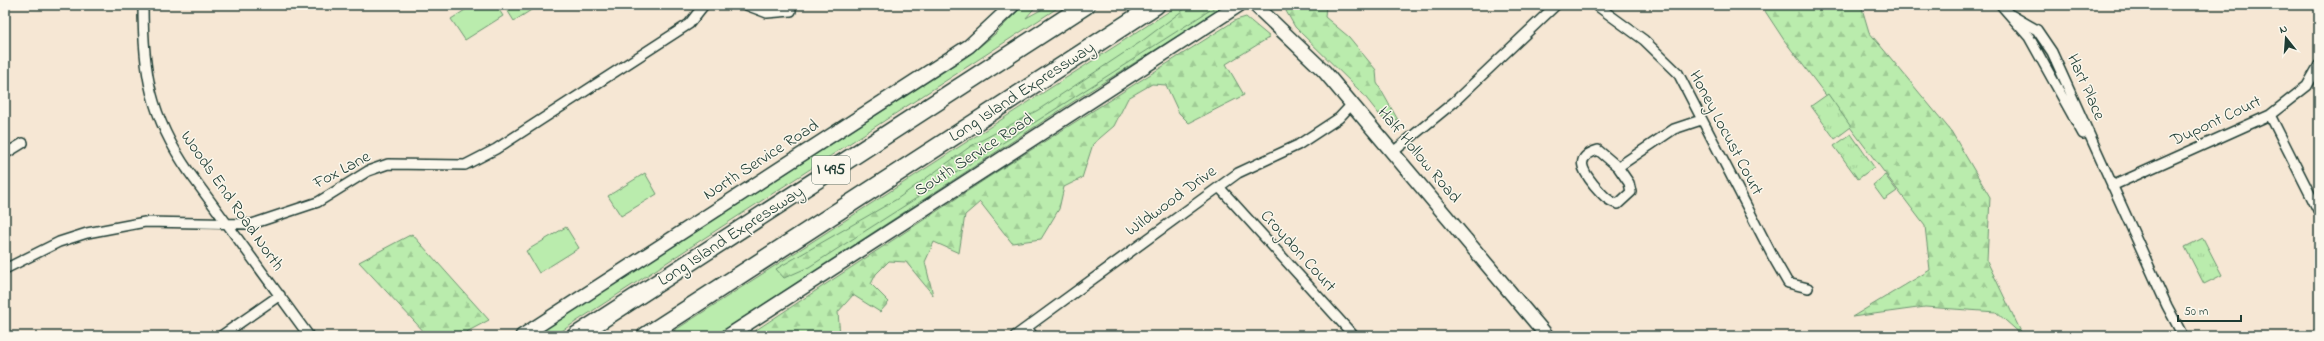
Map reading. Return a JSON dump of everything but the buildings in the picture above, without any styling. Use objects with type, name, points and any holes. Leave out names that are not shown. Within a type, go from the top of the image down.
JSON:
[{"type":"highway","name":"Long Island Expressway","points":[[576,336],[1086,5]]},
{"type":"highway","name":"Long Island Expressway","points":[[646,336],[1156,5]]},
{"type":"main road","name":"North Service Road","points":[[522,336],[969,46],[1013,5]]},
{"type":"main road","name":"South Service Road","points":[[728,336],[1239,5]]},
{"type":"main road","name":"Half Hollow Road","points":[[1255,5],[1324,71],[1547,336]]},
{"type":"street","name":"Woods End Road North","points":[[143,5],[145,64],[150,97],[161,125],[174,150],[309,336]]},
{"type":"street","name":"Fox Lane","points":[[5,270],[59,242],[113,227],[145,222],[252,224],[318,202],[368,172],[388,164],[465,165],[496,149],[689,24],[704,5]]},
{"type":"street","points":[[746,5],[767,13],[791,11]]},
{"type":"street","points":[[1393,152],[1459,98],[1556,5]]},
{"type":"street","name":"Honey Locust Court","points":[[1596,5],[1665,58],[1678,73],[1692,97],[1701,120],[1788,283],[1808,288]]},
{"type":"street","name":"Hart Place","points":[[2001,5],[2011,15],[2038,51],[2112,186]]},
{"type":"street","name":"Hart Place","points":[[2011,15],[2037,30],[2052,52],[2167,306],[2184,336]]},
{"type":"street","name":"Dupont Court","points":[[2112,186],[2270,115],[2307,86],[2319,65]]},
{"type":"street","name":"Wildwood Drive","points":[[1015,336],[1238,173],[1298,145],[1339,118],[1352,104]]},
{"type":"street","points":[[2270,115],[2319,212]]},
{"type":"street","points":[[1618,167],[1674,129],[1701,120]]},
{"type":"street","points":[[5,154],[23,143]]},
{"type":"street","points":[[1598,150],[1618,167],[1629,184],[1631,192],[1618,204],[1609,202],[1584,173],[1582,165],[1583,159],[1589,152],[1598,150]]},
{"type":"street","name":"Croydon Court","points":[[1219,187],[1354,336]]},
{"type":"street","points":[[221,336],[280,295]]},
{"type":"street","points":[[1027,328],[1033,336]]},
{"type":"green space","points":[[473,5],[496,5],[503,16],[465,40],[451,19]]},
{"type":"green space","points":[[504,5],[539,5],[514,21]]},
{"type":"green space","points":[[1024,5],[1037,5],[1026,18],[1050,5],[1062,5],[554,336],[534,336],[968,56],[995,34]]},
{"type":"green space","points":[[1179,5],[1227,5],[1088,92],[715,336],[666,336]]},
{"type":"green space","points":[[1190,5],[1218,5],[809,267],[784,278],[776,269],[897,199],[971,146],[1038,110],[1142,41]]},
{"type":"green space","points":[[1291,5],[1326,5],[1325,17],[1349,37],[1376,70],[1377,83],[1398,120],[1382,118],[1363,94],[1295,27],[1286,11]]},
{"type":"green space","points":[[1761,5],[1861,5],[1869,32],[1951,131],[1990,197],[1987,261],[2023,336],[1996,312],[1925,307],[1852,317],[1930,270],[1925,226],[1784,40]]},
{"type":"green space","points":[[1246,17],[1270,37],[1226,64],[1244,95],[1189,123],[1179,113],[1166,85],[1152,84],[1128,98],[1114,126],[1093,144],[1082,178],[1064,187],[1059,209],[1041,239],[1012,243],[980,202],[965,215],[959,253],[934,242],[925,262],[933,295],[906,262],[889,261],[876,274],[871,284],[889,302],[880,312],[853,295],[838,312],[840,336],[747,336],[1001,169],[1236,20]]},
{"type":"green space","points":[[1828,94],[1851,127],[1835,139],[1811,106]]},
{"type":"green space","points":[[1851,134],[1874,167],[1858,179],[1834,146]]},
{"type":"green space","points":[[645,173],[657,194],[621,216],[608,196]]},
{"type":"green space","points":[[1885,175],[1897,191],[1884,200],[1873,185]]},
{"type":"green space","points":[[566,227],[579,248],[539,273],[526,251]]},
{"type":"green space","points":[[412,234],[489,320],[459,336],[428,336],[359,262]]},
{"type":"green space","points":[[2203,238],[2222,275],[2204,284],[2185,247]]}]
